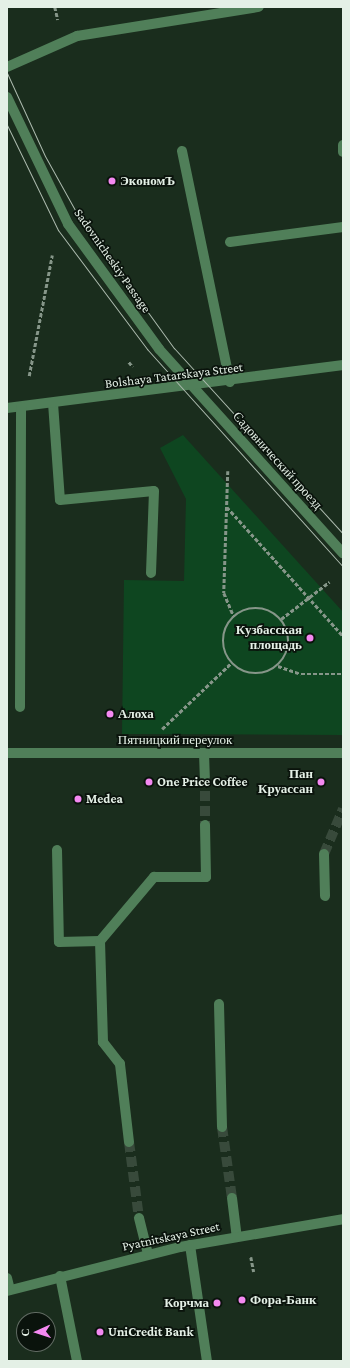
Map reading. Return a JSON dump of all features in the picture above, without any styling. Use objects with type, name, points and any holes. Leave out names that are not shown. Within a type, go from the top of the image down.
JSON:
[{"type":"street","points":[[7,67],[77,36],[259,7]]},
{"type":"street","name":"Sadovnicheskiy Passage","points":[[7,97],[68,224],[192,387]]},
{"type":"street","points":[[343,145],[343,152]]},
{"type":"street","points":[[182,152],[230,382]]},
{"type":"street","points":[[230,242],[343,227]]},
{"type":"street","name":"Bolshaya Tatarskaya Street","points":[[7,408],[192,387],[343,365]]},
{"type":"street","name":"Садовнический проезд","points":[[192,387],[343,553]]},
{"type":"street","points":[[53,403],[60,500],[154,491],[151,573]]},
{"type":"street","points":[[20,707],[21,407]]},
{"type":"street","points":[[204,753],[205,776]]},
{"type":"street","name":"Пятницкий переулок","points":[[7,754],[343,753]]},
{"type":"street","points":[[129,1142],[120,1064],[103,1042],[100,941],[154,877],[206,876],[205,825]]},
{"type":"street","points":[[57,850],[59,942],[100,941]]},
{"type":"street","points":[[324,854],[325,896]]},
{"type":"street","points":[[219,1004],[222,1127]]},
{"type":"street","points":[[232,1198],[237,1237]]},
{"type":"street","points":[[140,1218],[148,1254]]},
{"type":"street","name":"Pyatnitskaya Street","points":[[9,1290],[148,1254],[190,1245],[343,1219]]},
{"type":"street","points":[[190,1245],[207,1361]]},
{"type":"street","points":[[60,1276],[77,1361]]},
{"type":"street","points":[[7,1278],[9,1290]]},
{"type":"path","points":[[29,376],[52,255]]},
{"type":"path","points":[[129,362],[133,367]]},
{"type":"path","points":[[228,471],[224,593],[234,616]]},
{"type":"path","points":[[227,507],[343,636]]},
{"type":"path","points":[[281,619],[329,582]]},
{"type":"path","points":[[278,666],[288,648],[286,628],[281,619],[273,612],[252,608],[234,616],[224,634],[223,644],[231,663],[254,673],[278,666],[301,674],[343,674]]},
{"type":"path","points":[[137,753],[231,663]]},
{"type":"path","points":[[250,1251],[254,1272]]},
{"type":"green space","points":[[183,435],[343,612],[343,735],[122,734],[124,580],[184,581],[186,499],[160,448]]},
{"type":"tunnel","points":[[205,776],[205,825]]},
{"type":"tunnel","points":[[324,854],[343,809]]},
{"type":"tunnel","points":[[222,1127],[232,1198]]},
{"type":"tunnel","points":[[129,1142],[139,1218]]},
{"type":"tram line","points":[[7,73],[45,156],[79,217],[174,348],[343,534]]},
{"type":"tram line","points":[[7,125],[58,230],[147,349],[343,567]]},
{"type":"place","name":"ЭкономЪ","points":[[112,181]]},
{"type":"place","name":"Кузбасская площадь","points":[[310,638]]},
{"type":"place","name":"Алоха","points":[[110,714]]},
{"type":"place","name":"One Price Coffee","points":[[149,782]]},
{"type":"place","name":"Пан Круассан","points":[[321,782]]},
{"type":"place","name":"Medea","points":[[78,799]]},
{"type":"place","name":"Фора-Банк","points":[[242,1300]]},
{"type":"place","name":"Корчма","points":[[217,1303]]},
{"type":"place","name":"UniCredit Bank","points":[[100,1332]]}]
